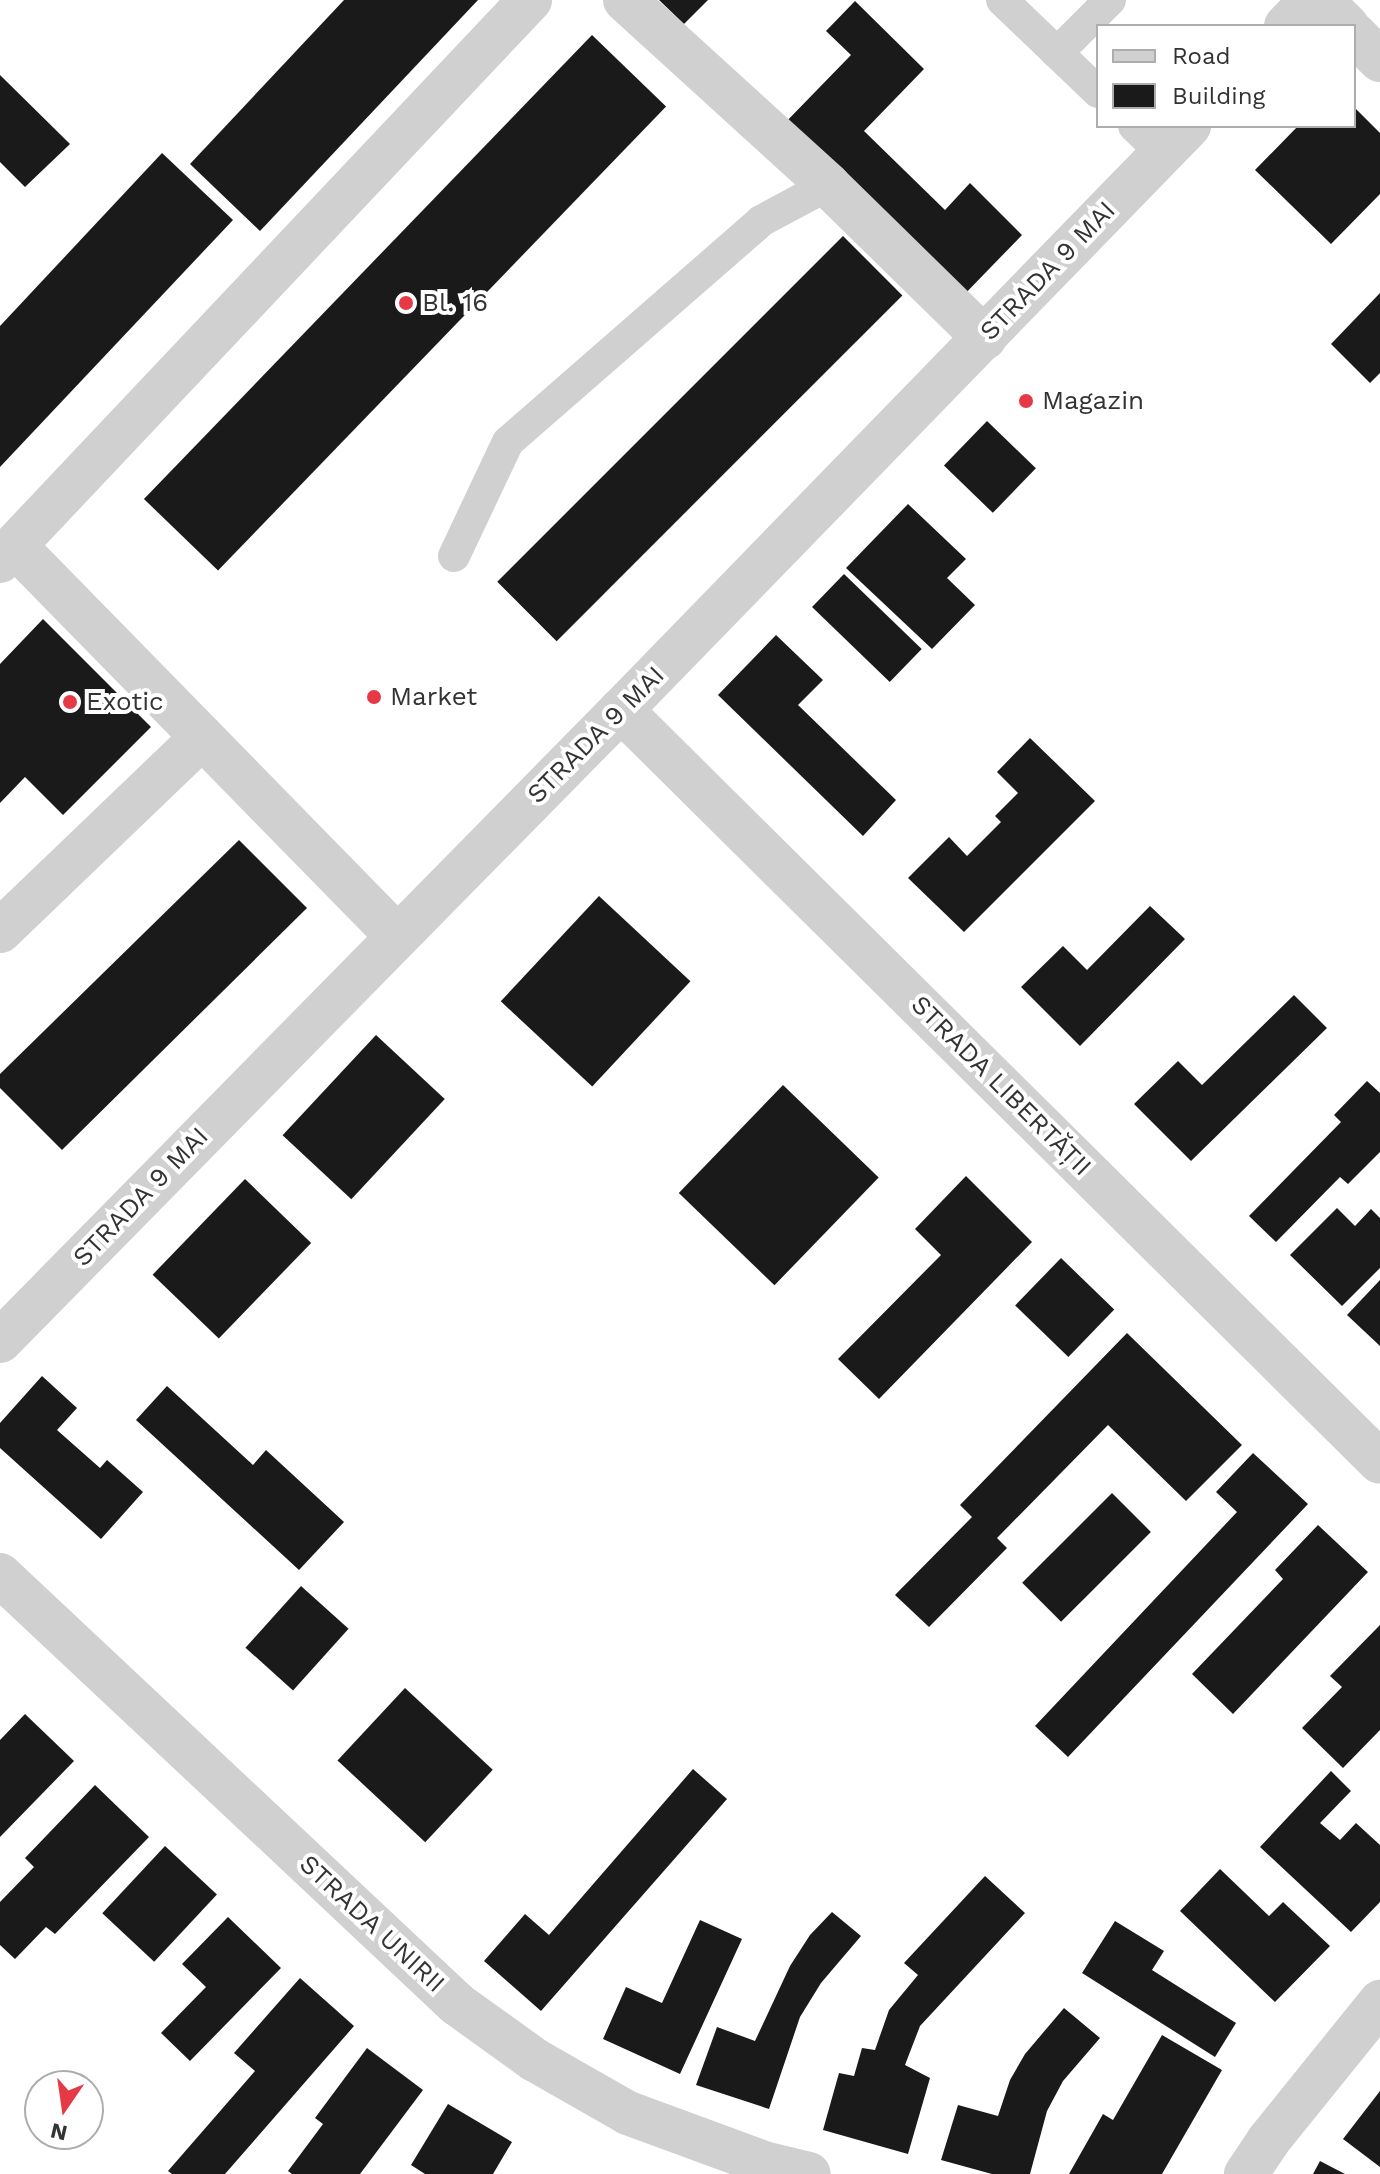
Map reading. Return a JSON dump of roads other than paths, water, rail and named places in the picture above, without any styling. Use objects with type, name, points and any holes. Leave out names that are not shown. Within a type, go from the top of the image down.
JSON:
[{"type":"street","points":[[397,936],[202,737],[7,553],[530,0]]},
{"type":"street","points":[[625,0],[828,185],[984,338]]},
{"type":"street","points":[[1288,24],[1311,0]]},
{"type":"street","points":[[1321,0],[1345,24]]},
{"type":"street","points":[[1356,36],[1380,60]]},
{"type":"street","name":"STRADA 9 MAI","points":[[0,1341],[984,338],[1162,135]]},
{"type":"street","name":"STRADA LIBERTĂȚII","points":[[621,710],[1380,1462]]},
{"type":"street","points":[[0,931],[202,737]]},
{"type":"street","name":"STRADA UNIRII","points":[[0,1575],[457,2004],[535,2060],[628,2113],[764,2163],[809,2174]]},
{"type":"street","points":[[1246,2174],[1268,2141],[1380,2002]]},
{"type":"lane","points":[[1002,0],[1096,90]]},
{"type":"lane","points":[[1057,53],[1110,0]]},
{"type":"lane","points":[[454,556],[508,442],[761,221],[828,185]]},
{"type":"place","name":"Bl. 16","points":[[406,303]]},
{"type":"place","name":"Magazin","points":[[1026,401]]},
{"type":"place","name":"Market","points":[[374,697]]},
{"type":"place","name":"Exotic","points":[[70,702]]}]
